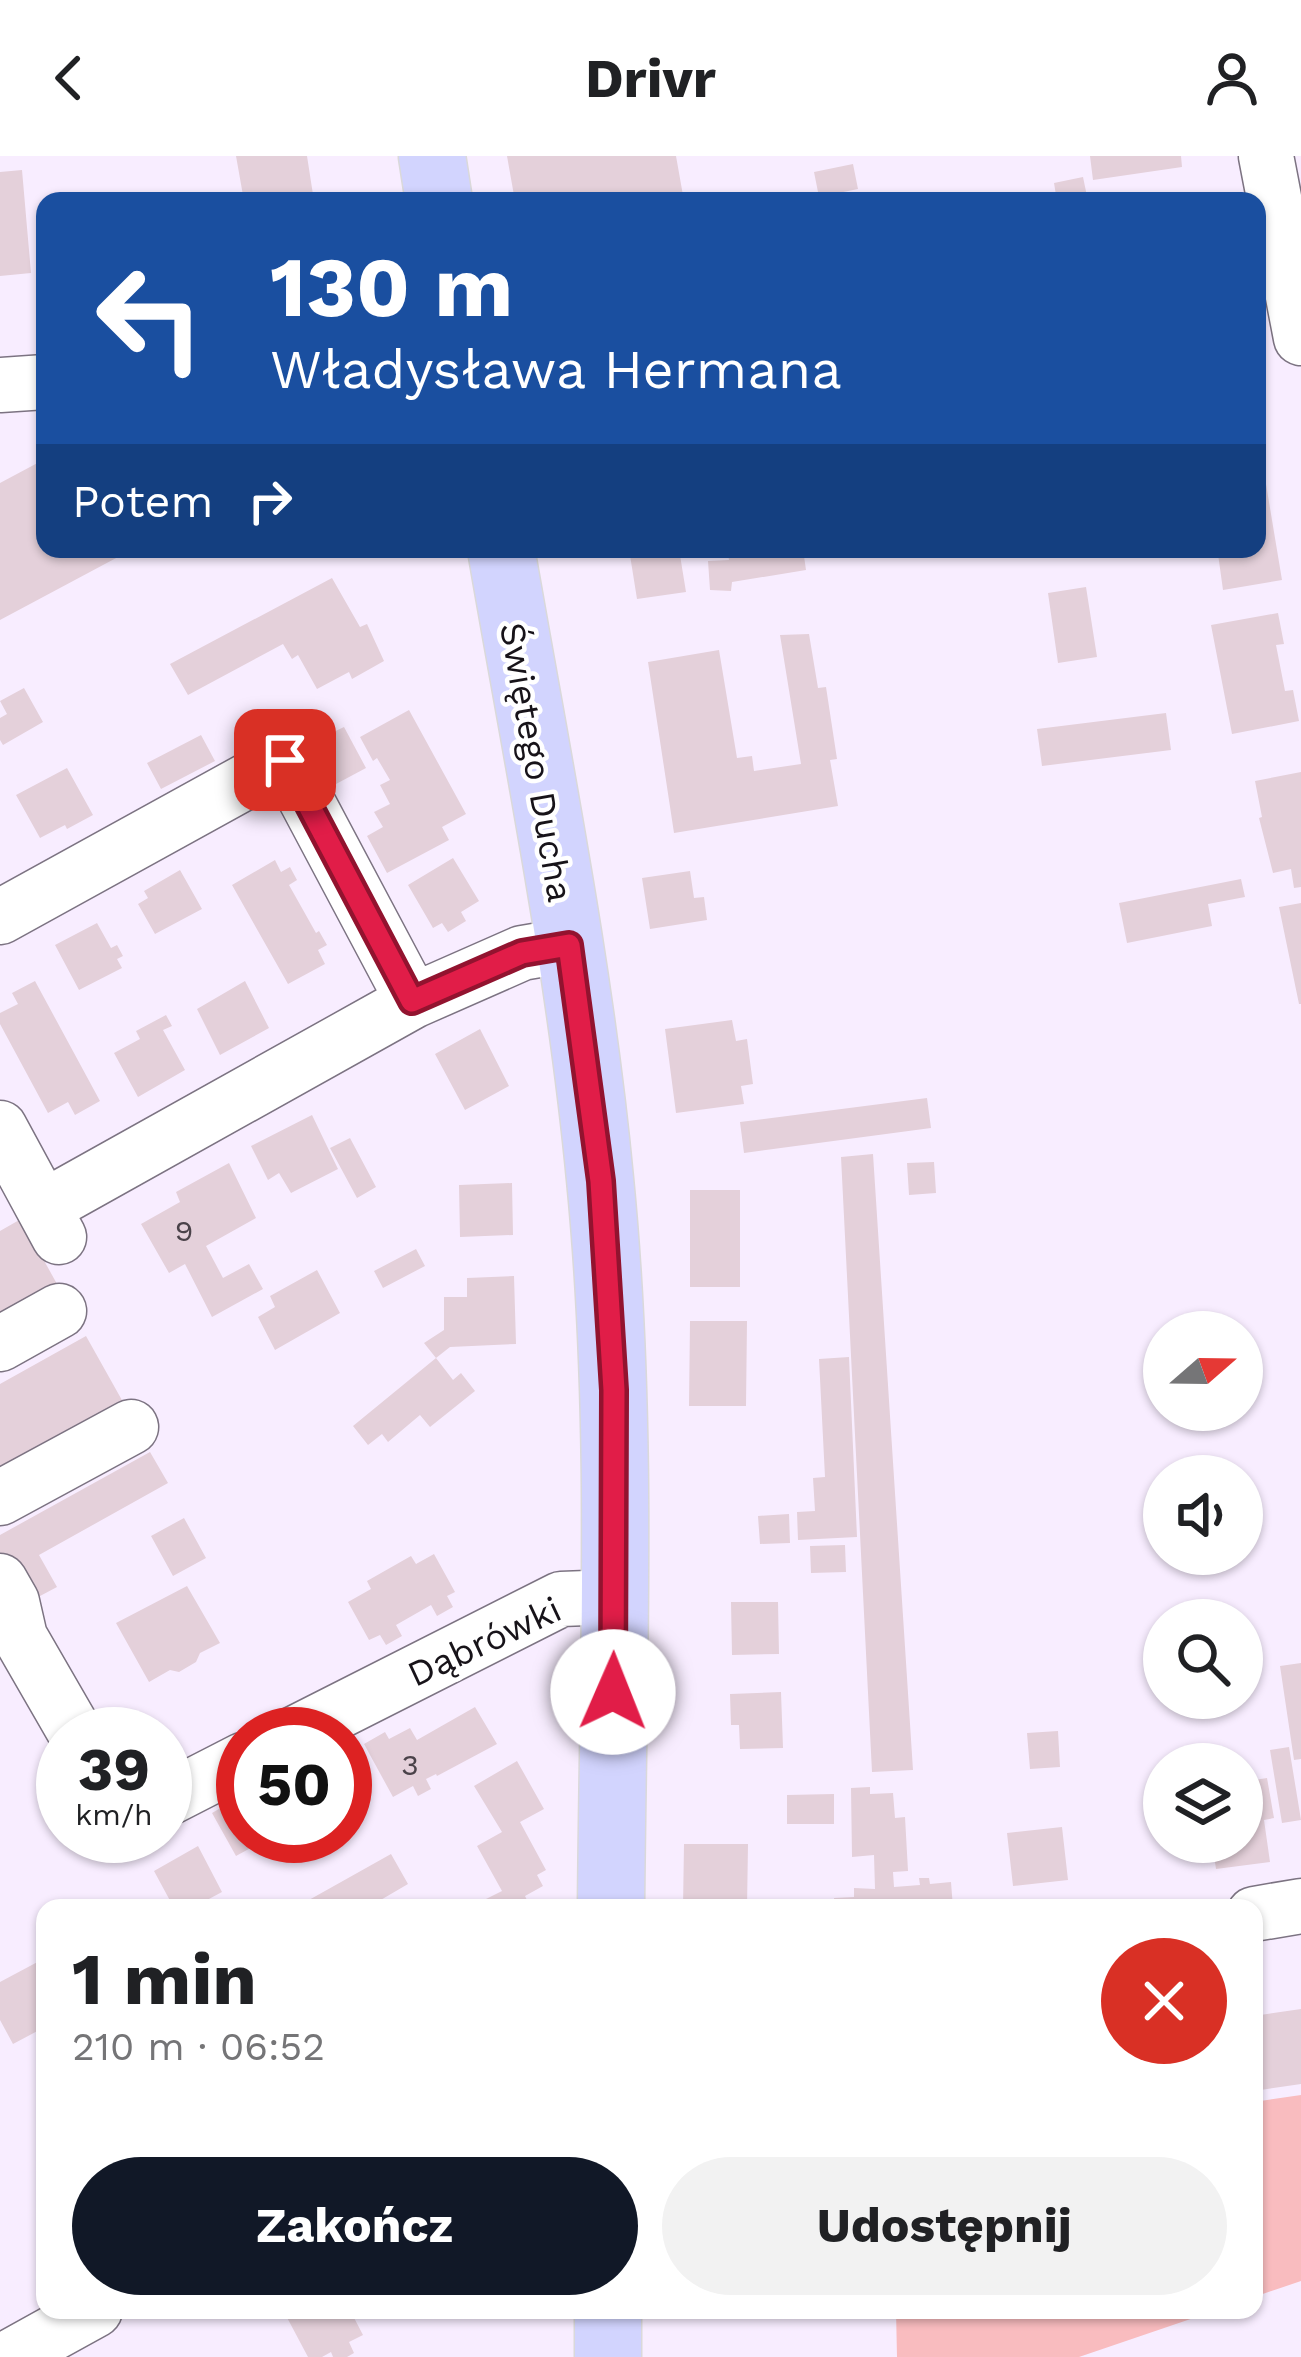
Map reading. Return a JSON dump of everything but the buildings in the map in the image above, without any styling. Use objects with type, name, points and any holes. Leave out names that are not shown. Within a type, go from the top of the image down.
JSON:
[{"type":"main road","points":[[432,156],[438,192]]},
{"type":"main road","name":"Świętego Ducha","points":[[503,558],[569,945],[601,1181],[614,1390],[611,1899]]},
{"type":"main road","points":[[608,2319],[608,2357]]},
{"type":"street","points":[[1266,156],[1301,338]]},
{"type":"street","points":[[0,385],[36,383]]},
{"type":"street","points":[[0,917],[285,760],[412,1001]]},
{"type":"street","points":[[0,1128],[32,1202],[412,1001],[522,953],[569,945]]},
{"type":"street","points":[[0,1344],[59,1310]]},
{"type":"street","points":[[0,1498],[131,1427]]},
{"type":"street","points":[[0,1581],[12,1602],[20,1637],[60,1707]]},
{"type":"street","name":"Dąbrówki","points":[[347,1707],[561,1599],[614,1598]]},
{"type":"street","points":[[1263,1912],[1301,1906]]},
{"type":"street","points":[[10,2357],[79,2319]]},
{"type":"shaded area","points":[[1301,2095],[1301,2281],[1263,2294],[1263,2101]]},
{"type":"shaded area","points":[[896,2319],[1191,2319],[1079,2357],[897,2357]]},
{"type":"route","points":[[285,760],[412,1001],[522,953],[569,945],[601,1181],[614,1390],[613,1692]]}]
